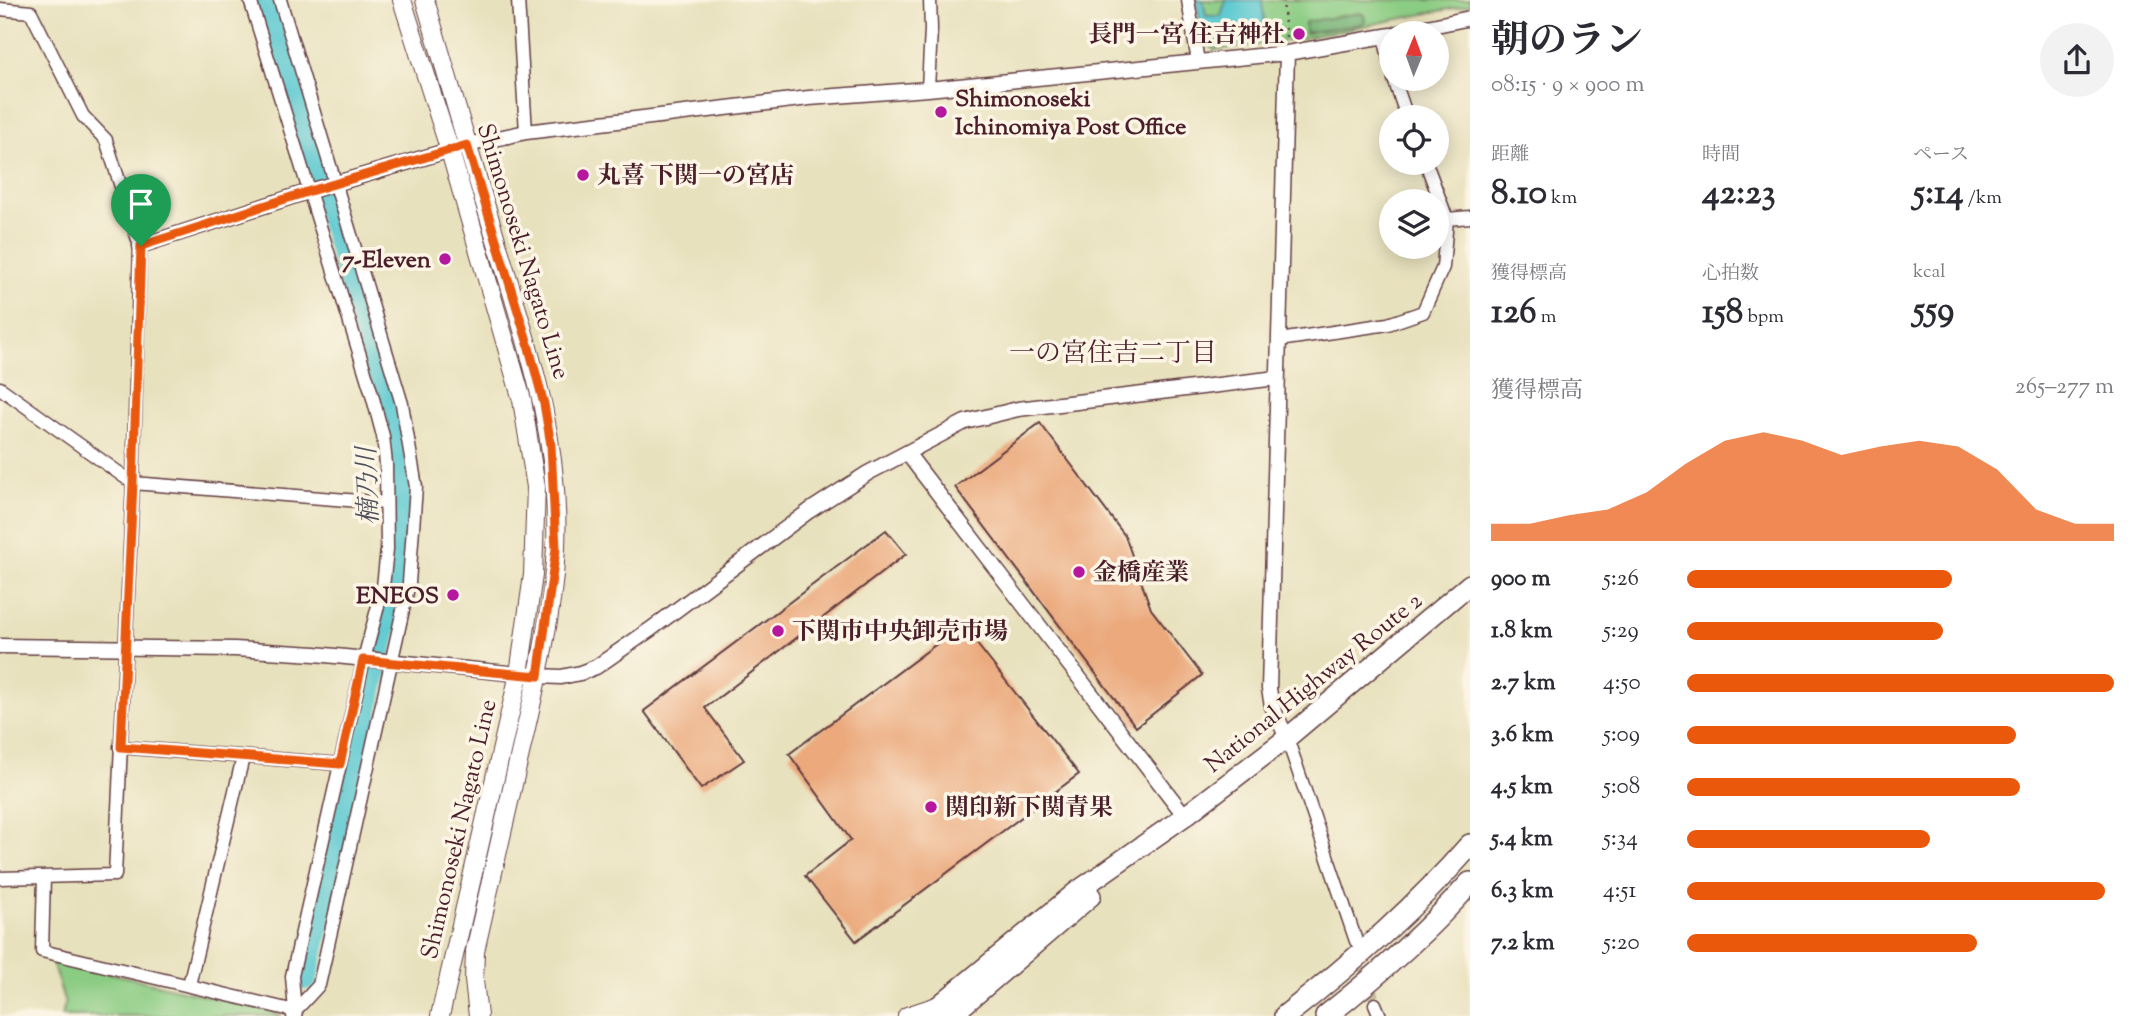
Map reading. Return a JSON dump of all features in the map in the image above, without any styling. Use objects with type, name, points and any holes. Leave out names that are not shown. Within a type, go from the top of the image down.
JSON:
[{"type":"highway","name":"National Highway Route 2","points":[[939,1012],[1076,892],[1185,816],[1287,738],[1470,584]]},
{"type":"highway","points":[[1285,1016],[1341,972],[1401,918],[1440,880],[1470,845]]},
{"type":"highway","points":[[1326,1016],[1417,938],[1470,883]]},
{"type":"main road","name":"Shimonoseki Nagato Line","points":[[402,0],[528,344],[544,404],[551,445],[556,549],[538,676],[475,951],[474,980],[478,1016]]},
{"type":"main road","name":"Shimonoseki Nagato Line","points":[[425,0],[458,148],[522,400],[536,487],[533,575],[519,674],[440,1016]]},
{"type":"main road","points":[[907,1016],[939,1012]]},
{"type":"street","points":[[250,0],[312,190],[383,436],[386,464],[387,549],[383,587],[292,976],[295,1013]]},
{"type":"street","points":[[280,0],[404,411],[415,487],[409,583],[319,985],[295,1013]]},
{"type":"street","points":[[518,0],[526,132]]},
{"type":"street","points":[[928,89],[930,0]]},
{"type":"street","points":[[1188,0],[1198,62]]},
{"type":"street","points":[[0,9],[31,12],[83,116],[106,140],[141,246],[115,874],[0,878]]},
{"type":"street","points":[[1449,23],[1470,18]]},
{"type":"street","points":[[141,246],[335,183],[526,132],[809,99],[1198,62],[1287,47],[1379,36]]},
{"type":"street","points":[[1287,47],[1269,689],[1272,706],[1287,738],[1356,941]]},
{"type":"street","points":[[1449,219],[1470,217]]},
{"type":"street","points":[[1279,340],[1388,324],[1423,312],[1443,267],[1444,259]]},
{"type":"street","points":[[0,646],[235,649],[538,676],[580,674],[596,667],[651,629],[808,511],[965,422],[1018,409],[1277,378]]},
{"type":"street","points":[[0,388],[133,483],[385,503]]},
{"type":"street","points":[[907,453],[1185,816]]},
{"type":"street","points":[[121,747],[340,764]]},
{"type":"street","points":[[188,985],[243,757]]},
{"type":"street","points":[[44,877],[43,951],[295,1013]]},
{"type":"path","points":[[1283,0],[1287,47]]},
{"type":"green space","points":[[1197,0],[1470,0],[1470,5],[1293,40],[1214,50],[1203,40]]},
{"type":"green space","points":[[1359,13],[1364,15],[1365,21],[1362,24],[1305,33],[1305,22]]},
{"type":"green space","points":[[51,959],[282,1016],[62,1016],[65,1003]]},
{"type":"water","points":[[1196,0],[1203,0],[1206,16],[1221,16],[1226,0],[1262,0],[1266,37],[1240,44],[1239,40],[1242,39],[1239,31],[1231,34],[1233,42],[1236,41],[1237,44],[1209,46],[1203,40]]},
{"type":"building","name":"金橋産業","points":[[1040,423],[1125,536],[1151,609],[1202,675],[1136,727],[955,487]]},
{"type":"building","name":"下関市中央卸売市場","points":[[886,530],[906,554],[705,708],[744,760],[701,789],[644,711]]},
{"type":"building","name":"関印新下関青果","points":[[962,625],[1079,774],[856,941],[805,876],[851,840],[789,754]]},
{"type":"waterway","name":"楠乃川","points":[[265,0],[392,419],[400,500],[396,581],[306,978]]},
{"type":"tunnel","points":[[1359,951],[1375,1004]]},
{"type":"place","name":"長門一宮 住吉神社","points":[[1299,34]]},
{"type":"place","name":"Shimonoseki Ichinomiya Post Office","points":[[941,112]]},
{"type":"place","name":"丸喜 下関一の宮店","points":[[583,175]]},
{"type":"place","name":"7-Eleven","points":[[445,259]]},
{"type":"place","name":"金橋産業","points":[[1079,572]]},
{"type":"place","name":"ENEOS","points":[[453,595]]},
{"type":"place","name":"下関市中央卸売市場","points":[[778,631]]},
{"type":"place","name":"関印新下関青果","points":[[931,807]]},
{"type":"district","name":"一の宮住吉二丁目","points":[[1113,352]]},
{"type":"route","points":[[467,145],[528,344],[544,404],[551,445],[556,549],[538,676],[363,660],[340,764],[121,747],[141,246],[310,191],[467,145]]}]
